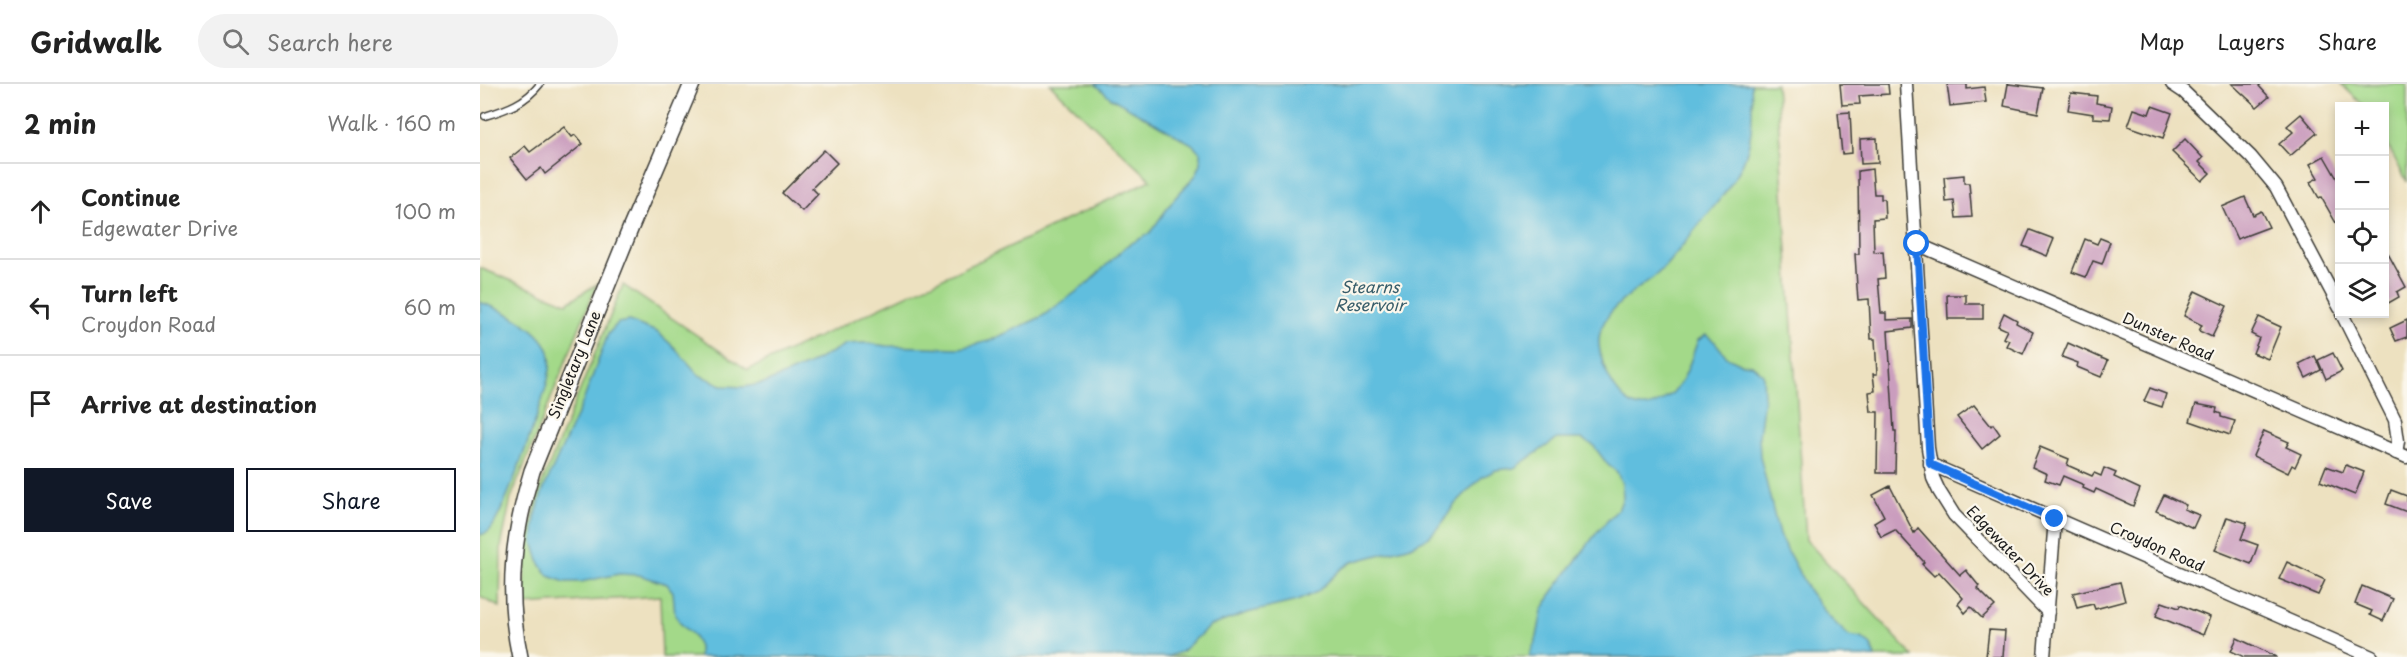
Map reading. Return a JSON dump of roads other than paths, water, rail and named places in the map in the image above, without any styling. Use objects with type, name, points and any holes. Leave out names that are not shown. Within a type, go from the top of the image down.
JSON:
[{"type":"street","name":"Singletary Lane","points":[[520,657],[514,621],[512,583],[514,547],[521,508],[541,449],[692,84]]},
{"type":"street","name":"Edgewater Drive","points":[[1906,84],[1930,464],[1939,492],[1954,515],[2048,612]]},
{"type":"street","points":[[2172,84],[2184,92],[2251,157],[2276,187],[2335,299]]},
{"type":"street","name":"Dunster Road","points":[[1917,244],[2402,455]]},
{"type":"street","points":[[2345,318],[2395,420],[2402,455]]},
{"type":"street","name":"Croydon Road","points":[[1930,464],[2372,657]]},
{"type":"street","name":"Edgewater Drive","points":[[2044,657],[2055,519]]},
{"type":"lane","points":[[485,116],[511,108],[531,96],[540,84]]},
{"type":"water","name":"Stearns Reservoir","points":[[1095,84],[1751,84],[1751,129],[1748,147],[1736,177],[1667,264],[1608,315],[1600,333],[1600,354],[1615,389],[1623,398],[1641,407],[1654,405],[1673,393],[1683,379],[1698,340],[1706,335],[1727,357],[1742,364],[1752,365],[1763,374],[1764,397],[1759,436],[1760,456],[1779,535],[1809,591],[1829,617],[1849,636],[1861,638],[1871,645],[1875,657],[1529,657],[1537,637],[1542,611],[1551,594],[1598,531],[1619,508],[1623,497],[1622,484],[1617,472],[1608,465],[1593,445],[1582,439],[1557,439],[1514,468],[1496,470],[1482,477],[1454,505],[1443,522],[1428,538],[1408,547],[1352,562],[1341,569],[1317,592],[1297,601],[1247,613],[1210,626],[1181,652],[1166,657],[699,657],[699,647],[693,635],[675,615],[673,592],[667,584],[639,575],[619,574],[581,582],[565,582],[549,576],[540,564],[533,542],[535,518],[543,490],[584,399],[608,334],[618,323],[629,321],[657,332],[699,375],[724,386],[744,387],[765,383],[808,365],[846,344],[960,348],[989,341],[1041,317],[1087,284],[1126,246],[1149,234],[1174,199],[1196,175],[1201,163],[1201,153],[1192,144],[1111,98]]},
{"type":"water","points":[[480,302],[511,315],[532,329],[547,346],[550,362],[545,391],[512,485],[494,523],[488,532],[480,535]]}]
